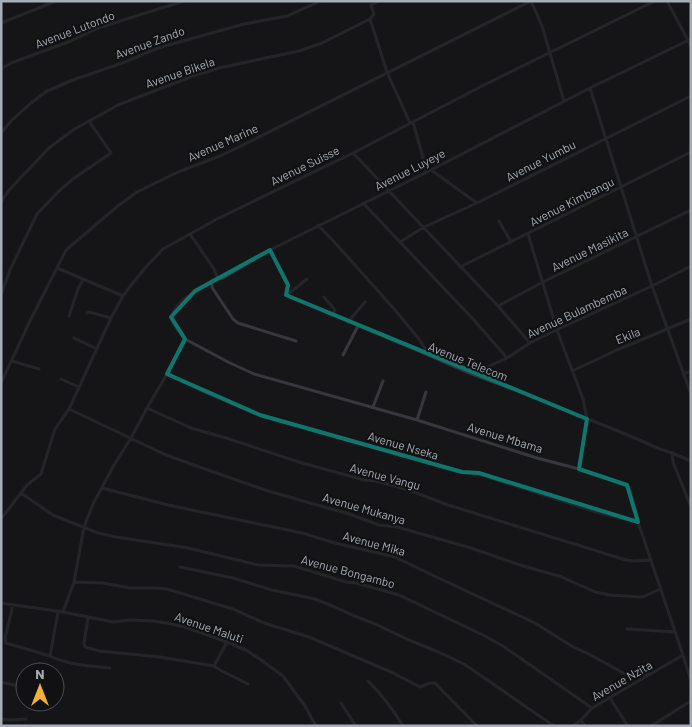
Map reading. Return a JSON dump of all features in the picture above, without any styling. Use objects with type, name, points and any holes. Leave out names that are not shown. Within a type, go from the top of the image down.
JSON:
[{"type":"street","points":[[1,23],[56,1]]},
{"type":"street","name":"Avenue Lutondo","points":[[1,68],[71,41],[98,28],[184,1]]},
{"type":"street","name":"Avenue Zando","points":[[1,133],[11,121],[47,91],[158,48],[244,24],[287,16],[321,1]]},
{"type":"street","points":[[379,1],[370,3],[374,14],[370,19],[388,72],[412,122],[429,171],[477,203]]},
{"type":"street","points":[[531,1],[542,26],[564,101]]},
{"type":"street","name":"Avenue Marine","points":[[1,383],[66,250],[119,205],[138,192],[178,172],[227,153],[521,3],[531,1]]},
{"type":"street","name":"Avenue Suisse","points":[[1,519],[27,485],[41,474],[55,430],[70,409],[111,318],[123,296],[159,252],[219,218],[353,153],[486,84],[655,1]]},
{"type":"street","points":[[667,1],[691,46]]},
{"type":"street","name":"Avenue Bikela","points":[[1,202],[9,190],[48,148],[73,130],[118,105],[219,68],[311,48],[370,19]]},
{"type":"street","name":"Avenue Luyeye","points":[[185,339],[173,323],[171,317],[182,300],[213,280],[226,276],[318,225],[689,40]]},
{"type":"street","points":[[590,88],[652,286],[691,394]]},
{"type":"street","name":"Avenue Yumbu","points":[[400,242],[424,227],[477,203],[691,96]]},
{"type":"street","points":[[1,294],[10,270],[37,214],[73,179],[111,153],[90,121]]},
{"type":"street","name":"Avenue Kimbangu","points":[[460,267],[691,152]]},
{"type":"street","points":[[353,153],[498,306],[530,343]]},
{"type":"street","points":[[363,203],[473,319],[507,358]]},
{"type":"street","name":"Avenue Masikita","points":[[498,306],[691,210]]},
{"type":"street","points":[[499,222],[511,242]]},
{"type":"street","points":[[318,225],[395,310],[430,356]]},
{"type":"street","points":[[190,234],[214,269],[218,279]]},
{"type":"street","points":[[528,234],[557,330],[583,399],[587,419],[579,469]]},
{"type":"street","points":[[270,250],[288,285],[287,295]]},
{"type":"street","name":"Avenue Bulambemba","points":[[472,374],[507,358],[530,343],[691,266]]},
{"type":"street","points":[[56,268],[123,296]]},
{"type":"street","points":[[70,316],[82,280]]},
{"type":"street","points":[[213,280],[213,289],[233,319],[238,323],[296,341]]},
{"type":"street","points":[[287,295],[308,280]]},
{"type":"street","name":"Avenue Telecom","points":[[287,295],[472,374],[691,461]]},
{"type":"street","points":[[324,296],[335,310],[332,315]]},
{"type":"street","points":[[348,322],[364,302]]},
{"type":"street","points":[[87,313],[111,318]]},
{"type":"street","name":"Ekila","points":[[572,371],[691,319]]},
{"type":"street","points":[[343,354],[358,326]]},
{"type":"street","points":[[74,338],[97,349]]},
{"type":"street","points":[[50,656],[61,612],[74,582],[84,527],[93,504],[185,339]]},
{"type":"street","name":"Avenue Mbama","points":[[185,339],[254,374],[417,420],[627,485],[630,488],[650,560],[691,681]]},
{"type":"street","points":[[419,351],[424,346]]},
{"type":"street","points":[[12,361],[39,370]]},
{"type":"street","points":[[683,374],[691,371]]},
{"type":"street","name":"Avenue Nseka","points":[[167,374],[260,415],[454,470],[479,473],[596,512],[638,522]]},
{"type":"street","points":[[60,379],[79,388]]},
{"type":"street","points":[[373,407],[383,381]]},
{"type":"street","points":[[417,420],[426,392]]},
{"type":"street","name":"Avenue Vangu","points":[[146,408],[191,428],[299,462],[409,490],[448,505],[626,560],[650,560]]},
{"type":"street","name":"Avenue Mukanya","points":[[70,409],[164,454],[268,491],[349,514],[379,525],[396,527],[471,548],[562,577],[595,592],[640,597],[660,589]]},
{"type":"street","points":[[672,453],[673,462],[691,507]]},
{"type":"street","name":"Avenue Mika","points":[[102,488],[168,505],[302,532],[335,543],[395,557],[535,623],[623,673],[630,675],[651,674]]},
{"type":"street","name":"Avenue Bongambo","points":[[21,493],[54,515],[98,533],[188,548],[258,565],[294,566],[346,582],[399,595],[503,646],[592,708]]},
{"type":"street","points":[[180,567],[233,578],[272,590],[315,599],[375,624],[464,664],[554,726]]},
{"type":"street","points":[[74,582],[102,583],[130,588],[174,590],[233,609],[264,623],[309,637],[420,687],[435,683],[477,726]]},
{"type":"street","name":"Avenue Maluti","points":[[1,603],[113,622],[147,620],[168,623],[227,642],[246,650],[283,676],[305,706],[316,726]]},
{"type":"street","points":[[13,605],[5,638],[6,643],[76,664],[110,668]]},
{"type":"street","points":[[88,618],[85,647],[99,651],[160,657],[214,666],[248,684]]},
{"type":"street","points":[[627,629],[675,632]]},
{"type":"street","points":[[214,666],[227,642]]},
{"type":"street","name":"Avenue Nzita","points":[[573,726],[582,720],[592,708],[683,655]]},
{"type":"street","points":[[368,681],[380,692],[403,726]]},
{"type":"street","points":[[1,682],[15,685]]},
{"type":"street","points":[[610,698],[628,726]]},
{"type":"street","points":[[651,726],[691,701]]},
{"type":"street","points":[[341,703],[356,726]]},
{"type":"street","points":[[1,719],[26,719]]},
{"type":"street","points":[[582,720],[585,726]]},
{"type":"highlighted area","points":[[270,250],[288,285],[286,295],[587,419],[579,469],[627,485],[638,522],[479,473],[462,472],[260,415],[167,374],[185,339],[171,317],[195,291]]}]
